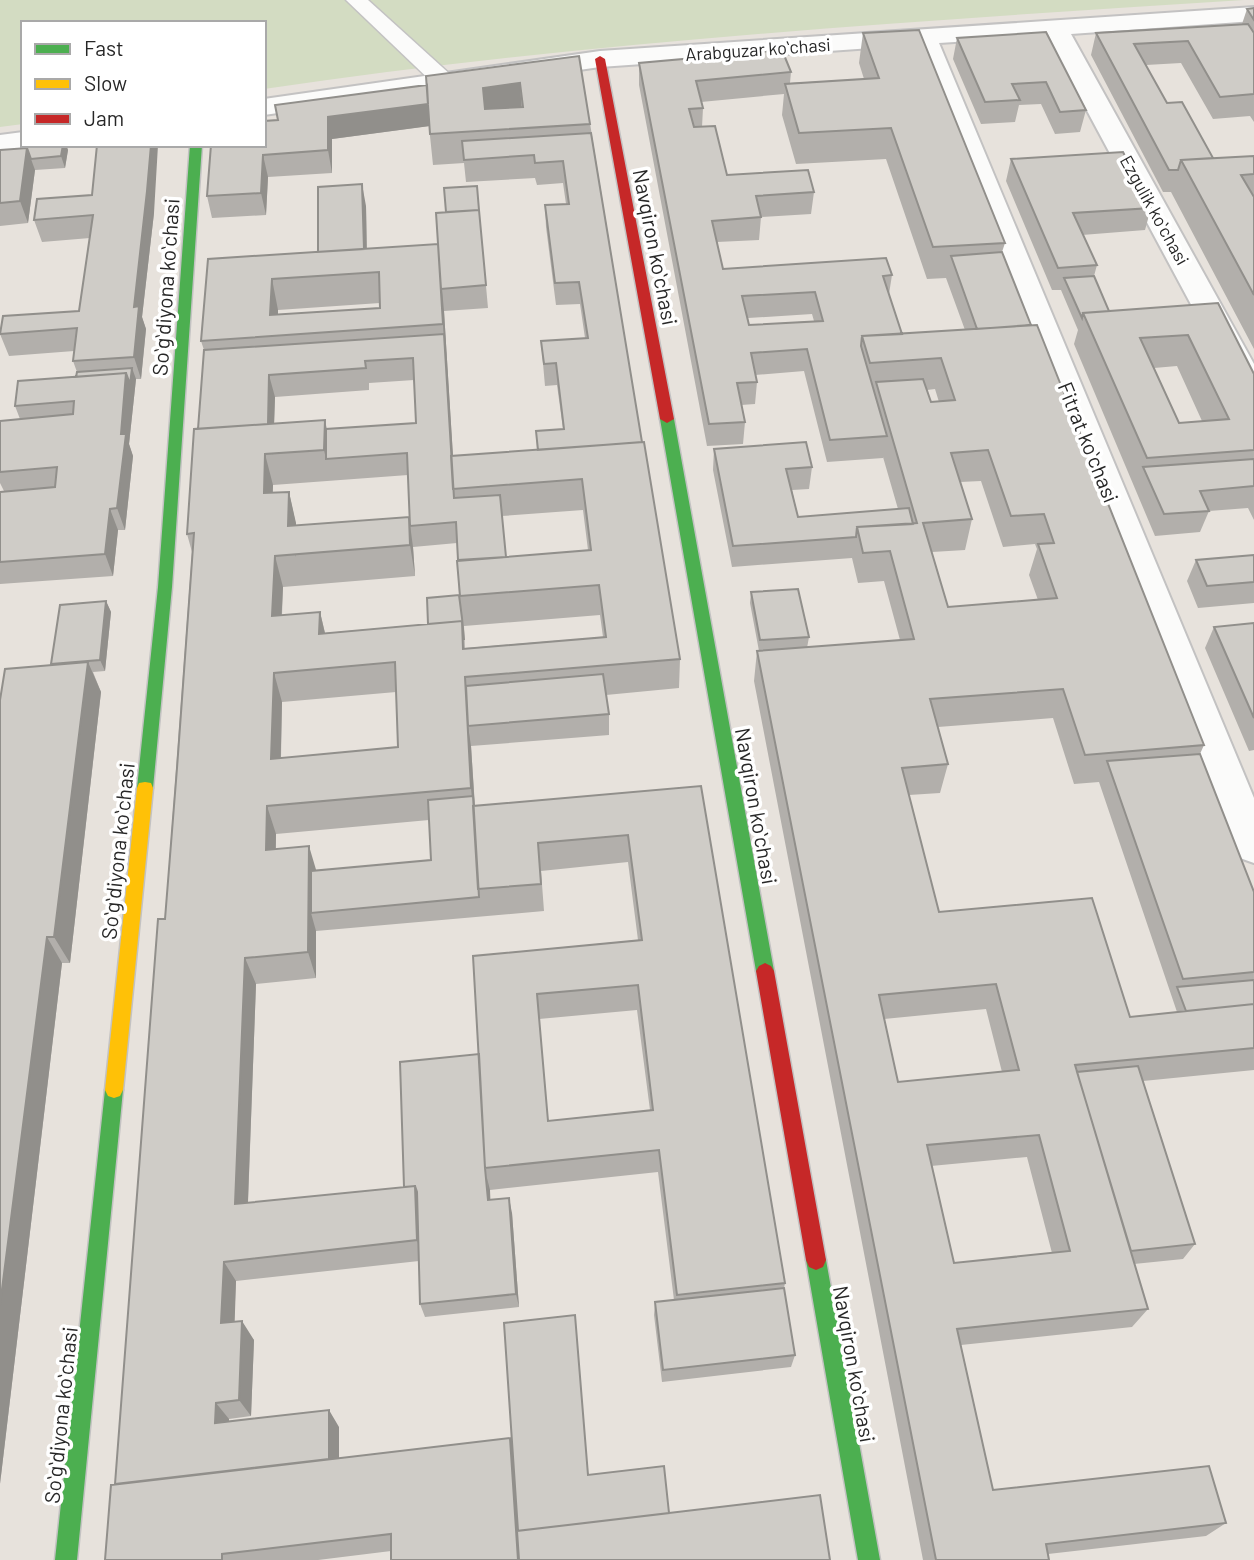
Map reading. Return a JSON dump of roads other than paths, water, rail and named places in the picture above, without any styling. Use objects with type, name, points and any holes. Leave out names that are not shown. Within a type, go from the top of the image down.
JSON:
[{"type":"street","name":"Arabguzar koʻchasi","points":[[266,107],[600,59],[1254,14]]},
{"type":"street","name":"Ezgulik koʻchasi","points":[[1056,29],[1254,392]]},
{"type":"street","name":"Fitrat koʻchasi","points":[[924,38],[1254,846]]},
{"type":"street","name":"Navqiron koʻchasi","points":[[600,59],[671,440],[869,1560]]},
{"type":"street","points":[[0,143],[21,140]]},
{"type":"street","name":"Soʻgʻdiyona koʻchasi","points":[[66,1560],[166,587],[196,147]]},
{"type":"lane","points":[[356,0],[444,81]]}]
